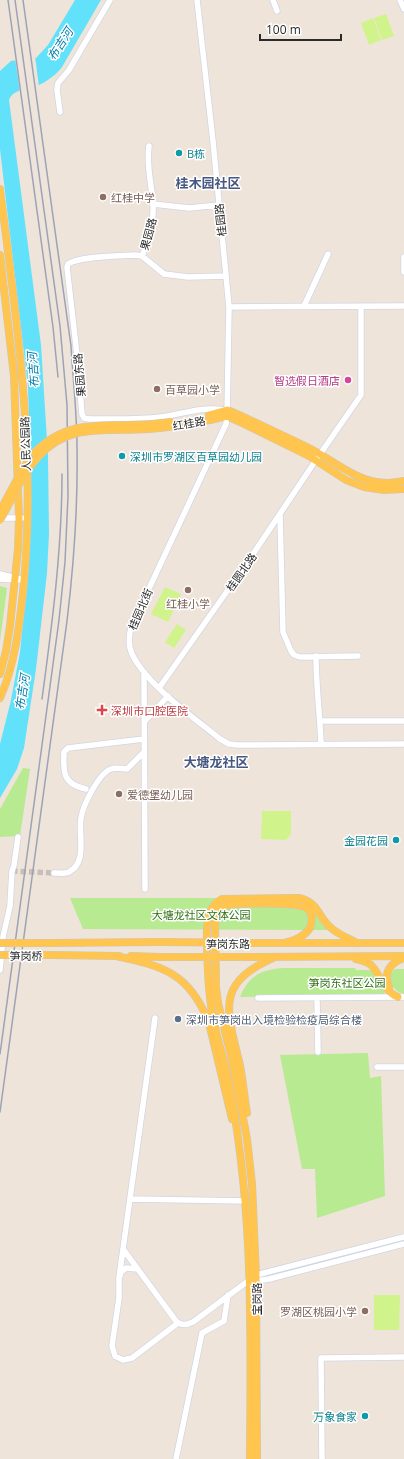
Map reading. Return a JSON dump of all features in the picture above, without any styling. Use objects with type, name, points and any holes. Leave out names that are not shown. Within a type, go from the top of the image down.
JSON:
[{"type":"main road","name":"人民公园路","points":[[0,189],[22,368],[26,444],[27,518],[24,580],[15,652],[0,698]]},
{"type":"main road","name":"人民公园路","points":[[0,255],[14,376],[19,518],[15,579],[6,651],[0,674]]},
{"type":"main road","name":"红桂路","points":[[0,519],[36,458],[51,445],[65,437],[93,430],[150,429],[227,413]]},
{"type":"main road","points":[[227,413],[362,479],[378,483],[404,481]]},
{"type":"main road","name":"红桂路","points":[[0,511],[27,462],[41,446],[59,435],[77,427],[85,426],[158,423],[209,417]]},
{"type":"main road","points":[[318,457],[346,480],[364,488],[384,490],[404,489]]},
{"type":"main road","points":[[239,1140],[230,1088],[209,995],[207,924],[211,909],[218,901],[227,898],[299,898],[310,901],[334,930],[357,943]]},
{"type":"main road","points":[[247,1139],[233,1064],[218,1003],[214,924],[217,913],[225,906],[233,904],[292,904],[305,907],[311,914],[310,928],[302,936],[284,943]]},
{"type":"main road","name":"笋岗桥","points":[[0,943],[51,943]]},
{"type":"main road","name":"笋岗东路","points":[[51,943],[404,943]]},
{"type":"main road","name":"笋岗桥","points":[[0,955],[51,955]]},
{"type":"main road","name":"笋岗东路","points":[[51,955],[161,957],[404,957]]},
{"type":"main road","points":[[116,956],[162,968],[189,987],[203,1009],[208,1023],[228,1108],[239,1140]]},
{"type":"main road","points":[[347,956],[364,961],[371,966],[390,992],[401,997]]},
{"type":"main road","points":[[247,1139],[244,1090],[230,1026],[229,1000],[238,981],[244,974],[252,968],[275,957]]},
{"type":"main road","points":[[401,997],[392,991],[388,984],[386,973],[393,963],[404,957]]},
{"type":"main road","name":"宝岗路","points":[[247,1139],[253,1192],[257,1459]]},
{"type":"main road","name":"宝岗路","points":[[239,1140],[254,1279],[250,1459]]},
{"type":"street","points":[[60,112],[57,90],[58,83],[69,70],[110,0]]},
{"type":"street","name":"桂园路","points":[[197,0],[229,306],[227,413]]},
{"type":"street","points":[[273,0],[277,11]]},
{"type":"street","points":[[400,0],[404,9]]},
{"type":"street","name":"果园路","points":[[149,146],[148,163],[153,204],[151,228],[142,256],[164,274],[188,277],[226,276]]},
{"type":"street","points":[[153,204],[190,208],[219,205]]},
{"type":"street","points":[[304,306],[328,254]]},
{"type":"street","name":"果园东路","points":[[142,256],[134,255],[75,260],[68,264],[67,267],[82,414],[84,418],[119,419],[160,417],[210,408],[227,413]]},
{"type":"street","points":[[404,257],[404,272]]},
{"type":"street","points":[[229,306],[404,306]]},
{"type":"street","name":"桂圆北路","points":[[159,688],[280,515],[361,395],[361,306]]},
{"type":"street","name":"桂园北街","points":[[227,413],[226,424],[131,627],[129,638],[132,654],[144,672],[159,688],[220,739],[229,744],[404,744]]},
{"type":"street","points":[[280,515],[283,632],[294,655],[300,657],[358,656]]},
{"type":"street","points":[[0,519],[27,518]]},
{"type":"street","points":[[0,574],[15,579]]},
{"type":"street","points":[[0,579],[24,580]]},
{"type":"street","points":[[316,656],[321,744]]},
{"type":"street","points":[[144,672],[145,889]]},
{"type":"street","points":[[145,721],[168,696]]},
{"type":"street","points":[[320,721],[404,721]]},
{"type":"street","points":[[86,788],[76,787],[70,782],[64,772],[64,752],[68,748],[144,739]]},
{"type":"street","points":[[54,873],[68,873],[76,866],[80,855],[81,817],[93,790],[100,779],[111,769],[127,769],[144,752]]},
{"type":"street","points":[[0,970],[3,937],[10,906],[12,871],[18,837]]},
{"type":"street","points":[[258,998],[401,997]]},
{"type":"street","points":[[318,998],[318,1052]]},
{"type":"street","points":[[156,1018],[119,1278],[119,1298],[112,1346],[115,1356],[118,1359],[128,1360],[132,1358],[178,1323]]},
{"type":"street","points":[[377,1067],[404,1067]]},
{"type":"street","points":[[131,1199],[245,1200]]},
{"type":"street","points":[[123,1249],[178,1323],[185,1325],[193,1322],[228,1295],[254,1279],[404,1237]]},
{"type":"street","points":[[254,1279],[404,1244]]},
{"type":"street","points":[[119,1278],[121,1272],[126,1268],[138,1269]]},
{"type":"street","points":[[176,1459],[202,1333],[224,1321],[228,1295]]},
{"type":"street","points":[[322,1459],[321,1358],[404,1357]]},
{"type":"green space","points":[[386,14],[394,36],[382,40],[374,18]]},
{"type":"green space","points":[[373,18],[381,40],[369,45],[361,23]]},
{"type":"green space","points":[[0,586],[7,588],[0,641]]},
{"type":"green space","points":[[165,587],[181,594],[168,622],[151,614]]},
{"type":"green space","points":[[177,624],[186,630],[174,648],[165,642]]},
{"type":"green space","points":[[23,768],[30,769],[20,836],[0,837],[0,809]]},
{"type":"green space","points":[[262,811],[291,811],[291,834],[286,840],[261,839]]},
{"type":"green space","name":"大塘龙社区文体公园","points":[[70,898],[301,898],[307,902],[331,930],[83,929]]},
{"type":"green space","name":"笋岗东社区公园","points":[[285,968],[355,968],[356,970],[371,970],[385,994],[240,997],[252,978],[263,972]]},
{"type":"green space","points":[[395,969],[404,969],[404,994],[397,991],[391,984],[390,976]]},
{"type":"green space","points":[[368,1053],[370,1078],[381,1076],[385,1196],[317,1218],[315,1169],[302,1169],[280,1055]]},
{"type":"green space","points":[[374,1295],[400,1295],[399,1330],[374,1330]]},
{"type":"water","name":"布吉河","points":[[75,0],[101,0],[62,67],[45,82],[18,91],[11,96],[9,100],[41,345],[48,456],[49,534],[47,573],[36,669],[24,748],[17,769],[0,798],[0,744],[11,700],[20,652],[29,563],[31,487],[28,387],[0,149],[0,71],[11,61],[36,58],[48,45]]},
{"type":"pier","points":[[35,56],[39,87],[20,93],[15,58]]},
{"type":"tunnel","points":[[12,871],[54,873]]},
{"type":"railway","points":[[8,0],[53,327],[58,377]]},
{"type":"railway","points":[[0,1054],[59,620],[65,562],[68,496],[67,405],[60,326],[15,0]]},
{"type":"railway","points":[[0,1112],[67,621],[74,556],[77,490],[76,422],[71,346],[23,0]]},
{"type":"railway","points":[[42,699],[53,615],[58,559],[62,502],[62,474]]},
{"type":"place","name":"B栋","points":[[179,153]]},
{"type":"place","name":"红桂中学","points":[[103,197]]},
{"type":"place","name":"智选假日酒店","points":[[348,380]]},
{"type":"place","name":"百草园小学","points":[[157,389]]},
{"type":"place","name":"深圳市罗湖区百草园幼儿园","points":[[122,456]]},
{"type":"place","name":"红桂小学","points":[[188,590]]},
{"type":"place","name":"深圳市口腔医院","points":[[102,710]]},
{"type":"place","name":"爱德堡幼儿园","points":[[119,794]]},
{"type":"place","name":"金园花园","points":[[396,840]]},
{"type":"place","name":"深圳市笋岗出入境检验检疫局综合楼","points":[[178,1019]]},
{"type":"place","name":"罗湖区桃园小学","points":[[365,1311]]},
{"type":"place","name":"万象食家","points":[[365,1416]]},
{"type":"district","name":"桂木园社区","points":[[208,183]]},
{"type":"district","name":"大塘龙社区","points":[[216,762]]}]
